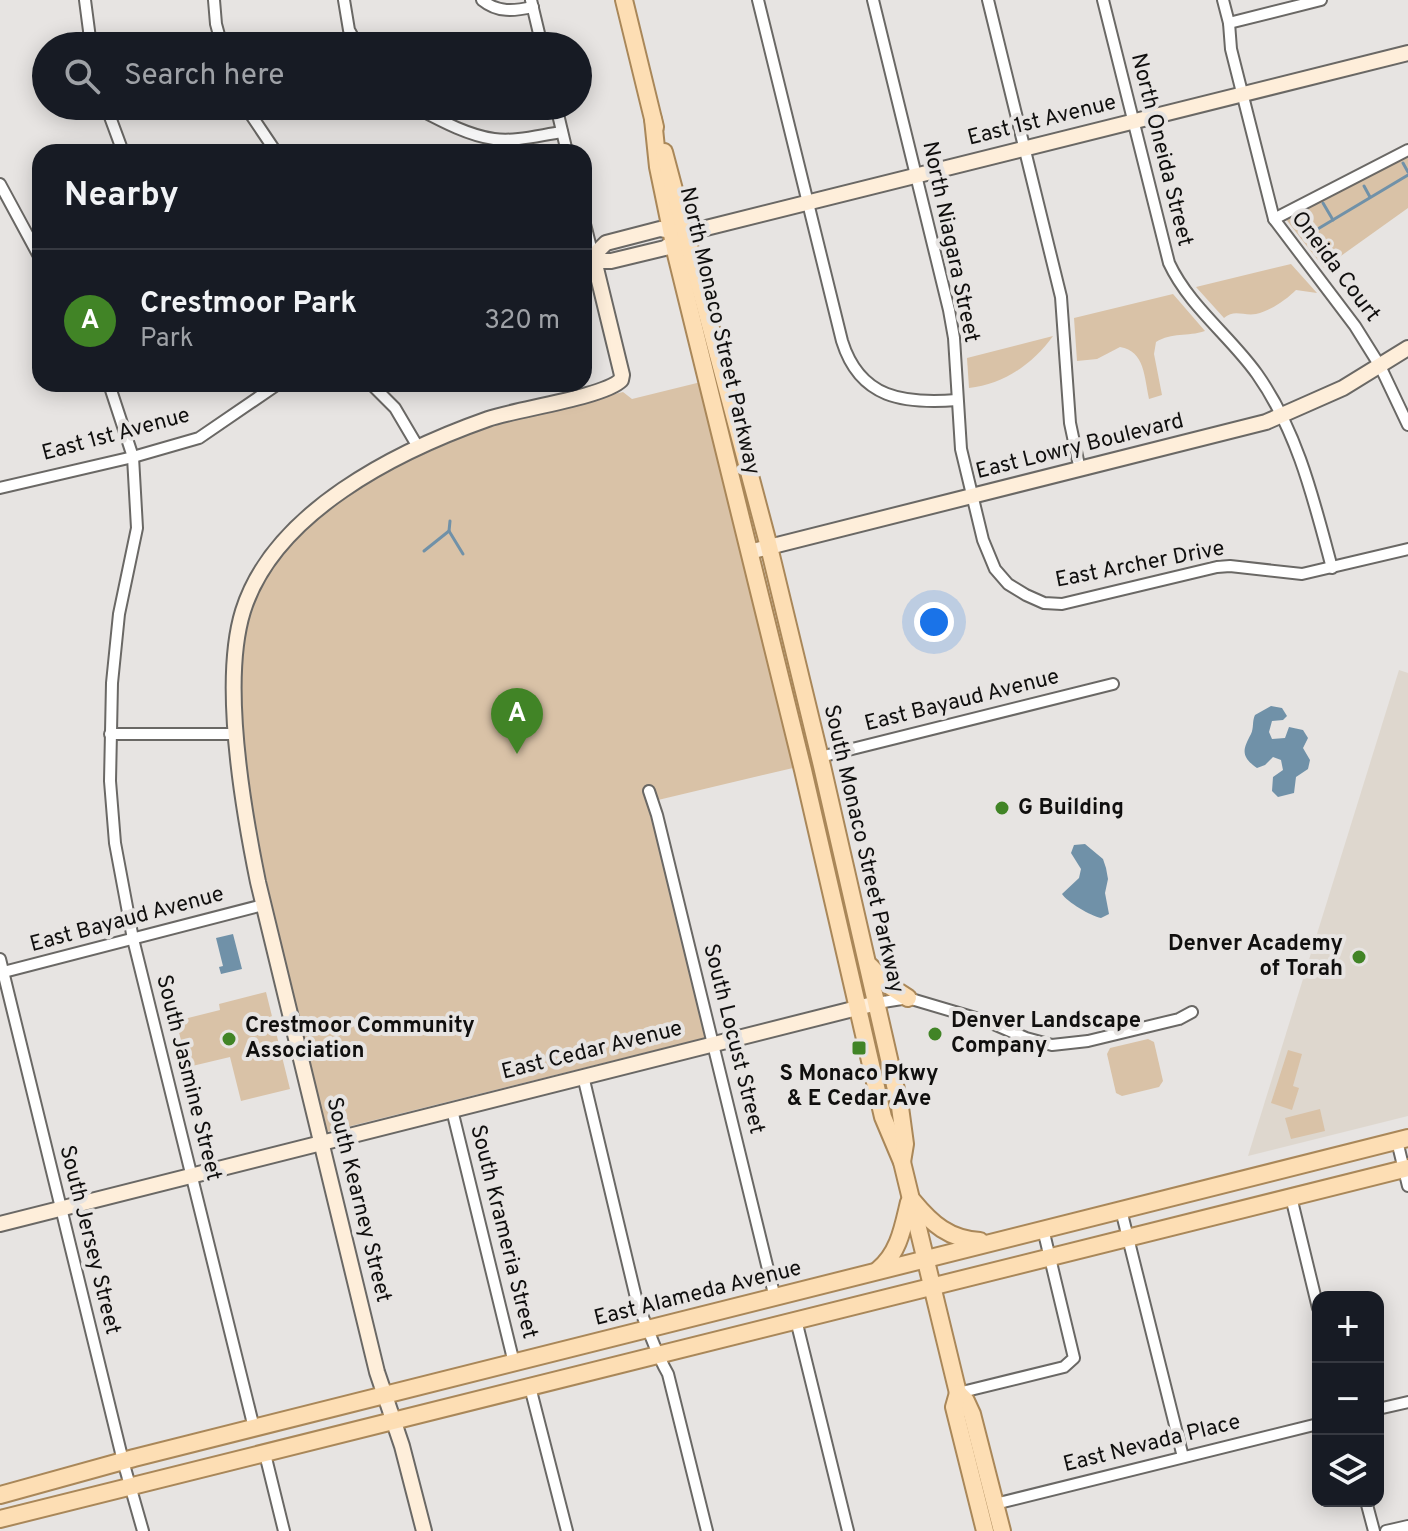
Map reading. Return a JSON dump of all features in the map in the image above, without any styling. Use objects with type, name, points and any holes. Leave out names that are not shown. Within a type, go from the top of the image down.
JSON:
[{"type":"main road","name":"North Monaco Street Parkway","points":[[624,0],[749,552]]},
{"type":"main road","name":"North Monaco Street Parkway","points":[[677,235],[769,547]]},
{"type":"main road","name":"South Monaco Street Parkway","points":[[769,547],[877,1003],[902,1119],[905,1141],[902,1162]]},
{"type":"main road","name":"South Monaco Street Parkway","points":[[749,552],[884,1122],[902,1162],[958,1393]]},
{"type":"main road","points":[[783,688],[797,714],[805,745],[820,757]]},
{"type":"main road","points":[[803,770],[812,772],[816,779],[823,808],[837,830]]},
{"type":"main road","points":[[867,963],[888,985],[908,998]]},
{"type":"main road","name":"East Alameda Avenue","points":[[0,1495],[123,1461],[1402,1139]]},
{"type":"main road","points":[[0,1519],[1406,1168]]},
{"type":"main road","points":[[910,1196],[928,1219],[949,1234],[970,1240],[997,1241]]},
{"type":"main road","points":[[877,1271],[898,1245],[910,1196]]},
{"type":"main road","points":[[985,1531],[954,1407],[958,1393],[972,1414],[1002,1531]]},
{"type":"street","points":[[85,0],[89,32]]},
{"type":"street","points":[[214,0],[218,32]]},
{"type":"street","points":[[344,0],[350,32]]},
{"type":"street","points":[[482,0],[490,7],[501,10],[532,3],[539,32]]},
{"type":"street","points":[[758,0],[842,341],[853,365],[871,385],[891,397],[914,402],[957,400]]},
{"type":"street","name":"North Niagara Street","points":[[873,0],[952,322],[961,449],[971,496]]},
{"type":"street","points":[[988,0],[1062,305],[1070,423],[1080,470]]},
{"type":"street","name":"North Oneida Street","points":[[1103,0],[1173,272],[1186,292],[1248,362],[1282,416],[1309,480],[1332,568]]},
{"type":"street","name":"Oneida Court","points":[[1223,0],[1229,23],[1229,40],[1274,219],[1355,326],[1380,366],[1408,425]]},
{"type":"street","points":[[1229,23],[1321,0]]},
{"type":"street","name":"East 1st Avenue","points":[[592,258],[608,262],[677,235],[1408,53]]},
{"type":"street","points":[[111,120],[120,144]]},
{"type":"street","points":[[254,120],[271,144]]},
{"type":"street","points":[[439,120],[493,139],[520,139],[562,132]]},
{"type":"street","points":[[559,120],[565,144]]},
{"type":"street","points":[[1274,219],[1408,150]]},
{"type":"street","points":[[0,184],[32,243]]},
{"type":"street","name":"South Kearney Street","points":[[424,1531],[394,1421],[377,1372],[263,905],[244,806],[237,734],[235,681],[238,634],[244,609],[268,562],[305,520],[356,481],[418,447],[493,418],[617,384],[622,375],[592,271]]},
{"type":"street","name":"East Lowry Boulevard","points":[[749,552],[1282,416],[1343,388],[1408,348]]},
{"type":"street","name":"South Jasmine Street","points":[[112,392],[133,457],[137,528],[119,614],[112,683],[110,734],[115,843],[133,939],[254,1428]]},
{"type":"street","name":"East 1st Avenue","points":[[0,488],[199,438],[266,392]]},
{"type":"street","points":[[379,392],[395,408],[418,447]]},
{"type":"street","name":"East Archer Drive","points":[[971,496],[995,569],[1008,584],[1044,603],[1080,602],[1224,566],[1294,574],[1408,549]]},
{"type":"street","name":"East Bayaud Avenue","points":[[820,757],[1113,684]]},
{"type":"street","points":[[110,734],[237,734]]},
{"type":"street","name":"South Locust Street","points":[[649,791],[775,1298]]},
{"type":"street","name":"East Bayaud Avenue","points":[[1,973],[263,905]]},
{"type":"street","name":"South Jersey Street","points":[[0,959],[1,973],[143,1531]]},
{"type":"street","name":"East Cedar Avenue","points":[[0,1224],[877,1003],[908,998],[1052,1045],[1088,1041],[1179,1019],[1192,1012]]},
{"type":"street","points":[[583,1076],[638,1306],[656,1355],[668,1374],[707,1531]]},
{"type":"street","name":"South Krameria Street","points":[[452,1110],[514,1363]]},
{"type":"street","points":[[1402,1139],[1408,1186]]},
{"type":"street","points":[[1291,1197],[1314,1291]]},
{"type":"street","points":[[1121,1210],[1183,1457]]},
{"type":"street","points":[[958,1393],[1071,1364],[1074,1358],[1043,1229]]},
{"type":"street","points":[[796,1320],[848,1531]]},
{"type":"street","points":[[530,1387],[567,1531]]},
{"type":"street","points":[[1384,1408],[1408,1402]]},
{"type":"street","name":"East Nevada Place","points":[[995,1504],[1312,1425]]},
{"type":"street","points":[[265,1454],[284,1531]]},
{"type":"street","points":[[1368,1507],[1374,1531]]},
{"type":"street","points":[[0,1525],[2,1531]]},
{"type":"street","points":[[1386,1531],[1408,1526]]},
{"type":"shaded area","points":[[1408,155],[1408,208],[1324,268],[1285,218]]},
{"type":"shaded area","points":[[1291,264],[1317,293],[1296,290],[1278,305],[1256,314],[1235,313],[1224,318],[1196,287]]},
{"type":"shaded area","points":[[1173,294],[1205,331],[1156,342],[1154,354],[1162,395],[1149,399],[1142,366],[1128,349],[1120,347],[1097,359],[1077,361],[1074,318]]},
{"type":"shaded area","points":[[1053,336],[1037,355],[1017,371],[994,382],[969,388],[967,358]]},
{"type":"shaded area","points":[[701,382],[793,768],[658,800],[716,1035],[327,1132],[266,890],[252,820],[243,740],[241,661],[244,635],[258,590],[269,570],[302,530],[346,496],[394,467],[476,431],[516,418],[623,392],[632,399]]},
{"type":"shaded area","name":"Denver Academy of Torah","points":[[1399,670],[1408,673],[1408,1116],[1248,1156]]},
{"type":"shaded area","name":"Crestmoor Community Association","points":[[266,992],[290,1089],[241,1101],[230,1057],[188,1067],[176,1021],[220,1010],[219,1004]]},
{"type":"shaded area","points":[[1148,1039],[1154,1042],[1163,1081],[1159,1087],[1122,1096],[1116,1093],[1107,1054],[1110,1048]]},
{"type":"shaded area","points":[[1288,1050],[1302,1054],[1293,1086],[1299,1088],[1292,1110],[1271,1103]]},
{"type":"shaded area","points":[[1320,1109],[1325,1131],[1291,1139],[1285,1118]]},
{"type":"water","points":[[1271,706],[1282,708],[1287,716],[1283,720],[1272,721],[1269,732],[1272,739],[1285,738],[1289,727],[1303,730],[1308,738],[1303,748],[1310,760],[1308,769],[1296,777],[1294,793],[1278,797],[1272,791],[1273,777],[1283,770],[1281,760],[1273,757],[1257,768],[1245,752],[1255,715]]},
{"type":"water","points":[[1085,844],[1103,859],[1106,868],[1108,879],[1105,893],[1109,914],[1101,918],[1091,915],[1062,894],[1079,878],[1081,869],[1071,853],[1074,845]]},
{"type":"water","name":"Crestmoor Community Association","points":[[233,934],[242,969],[221,974],[219,967],[223,966],[216,938]]},
{"type":"waterway","points":[[1403,163],[1408,172]]},
{"type":"waterway","points":[[1311,233],[1408,175]]},
{"type":"waterway","points":[[1364,186],[1370,197]]},
{"type":"waterway","points":[[1323,203],[1333,220]]},
{"type":"waterway","points":[[450,521],[449,531],[463,554]]},
{"type":"waterway","points":[[424,551],[449,531]]},
{"type":"place","name":"Crestmoor Park","points":[[517,754]]},
{"type":"place","name":"G Building","points":[[1002,808]]},
{"type":"place","name":"Denver Academy of Torah","points":[[1359,957]]},
{"type":"place","name":"Denver Landscape Company","points":[[935,1034]]},
{"type":"place","name":"Crestmoor Community Association","points":[[229,1039]]},
{"type":"place","name":"S Monaco Pkwy & E Cedar Ave","points":[[859,1048]]}]
